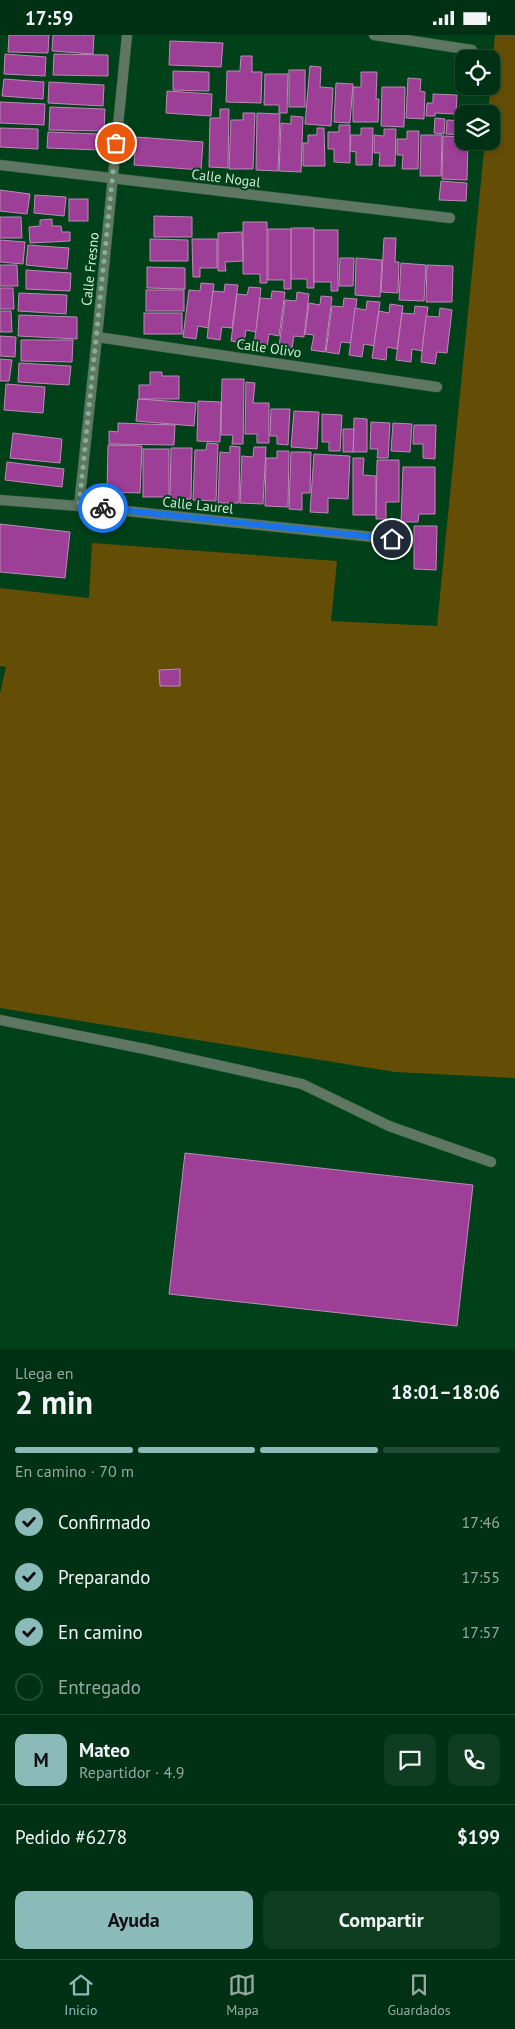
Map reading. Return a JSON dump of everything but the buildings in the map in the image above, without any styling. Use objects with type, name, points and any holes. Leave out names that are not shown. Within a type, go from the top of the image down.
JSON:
[{"type":"street","name":"Calle Fresno","points":[[79,506],[127,35]]},
{"type":"street","points":[[374,35],[472,50]]},
{"type":"street","name":"Calle Nogal","points":[[0,165],[450,218]]},
{"type":"street","name":"Calle Olivo","points":[[97,337],[437,387]]},
{"type":"street","name":"Calle Laurel","points":[[0,500],[79,506],[392,539]]},
{"type":"street","points":[[0,1020],[302,1084],[389,1126],[491,1162]]},
{"type":"shaded area","points":[[495,35],[515,35],[515,1078],[395,1072],[0,1008],[0,693],[6,667],[0,666],[0,588],[89,598],[92,543],[337,561],[331,621],[437,626],[484,150],[500,150],[500,105],[489,105],[490,95],[500,95],[500,50],[494,50]]},
{"type":"way so far","points":[[103,508],[79,506],[116,143]]},
{"type":"route","points":[[103,508],[392,539]]}]
